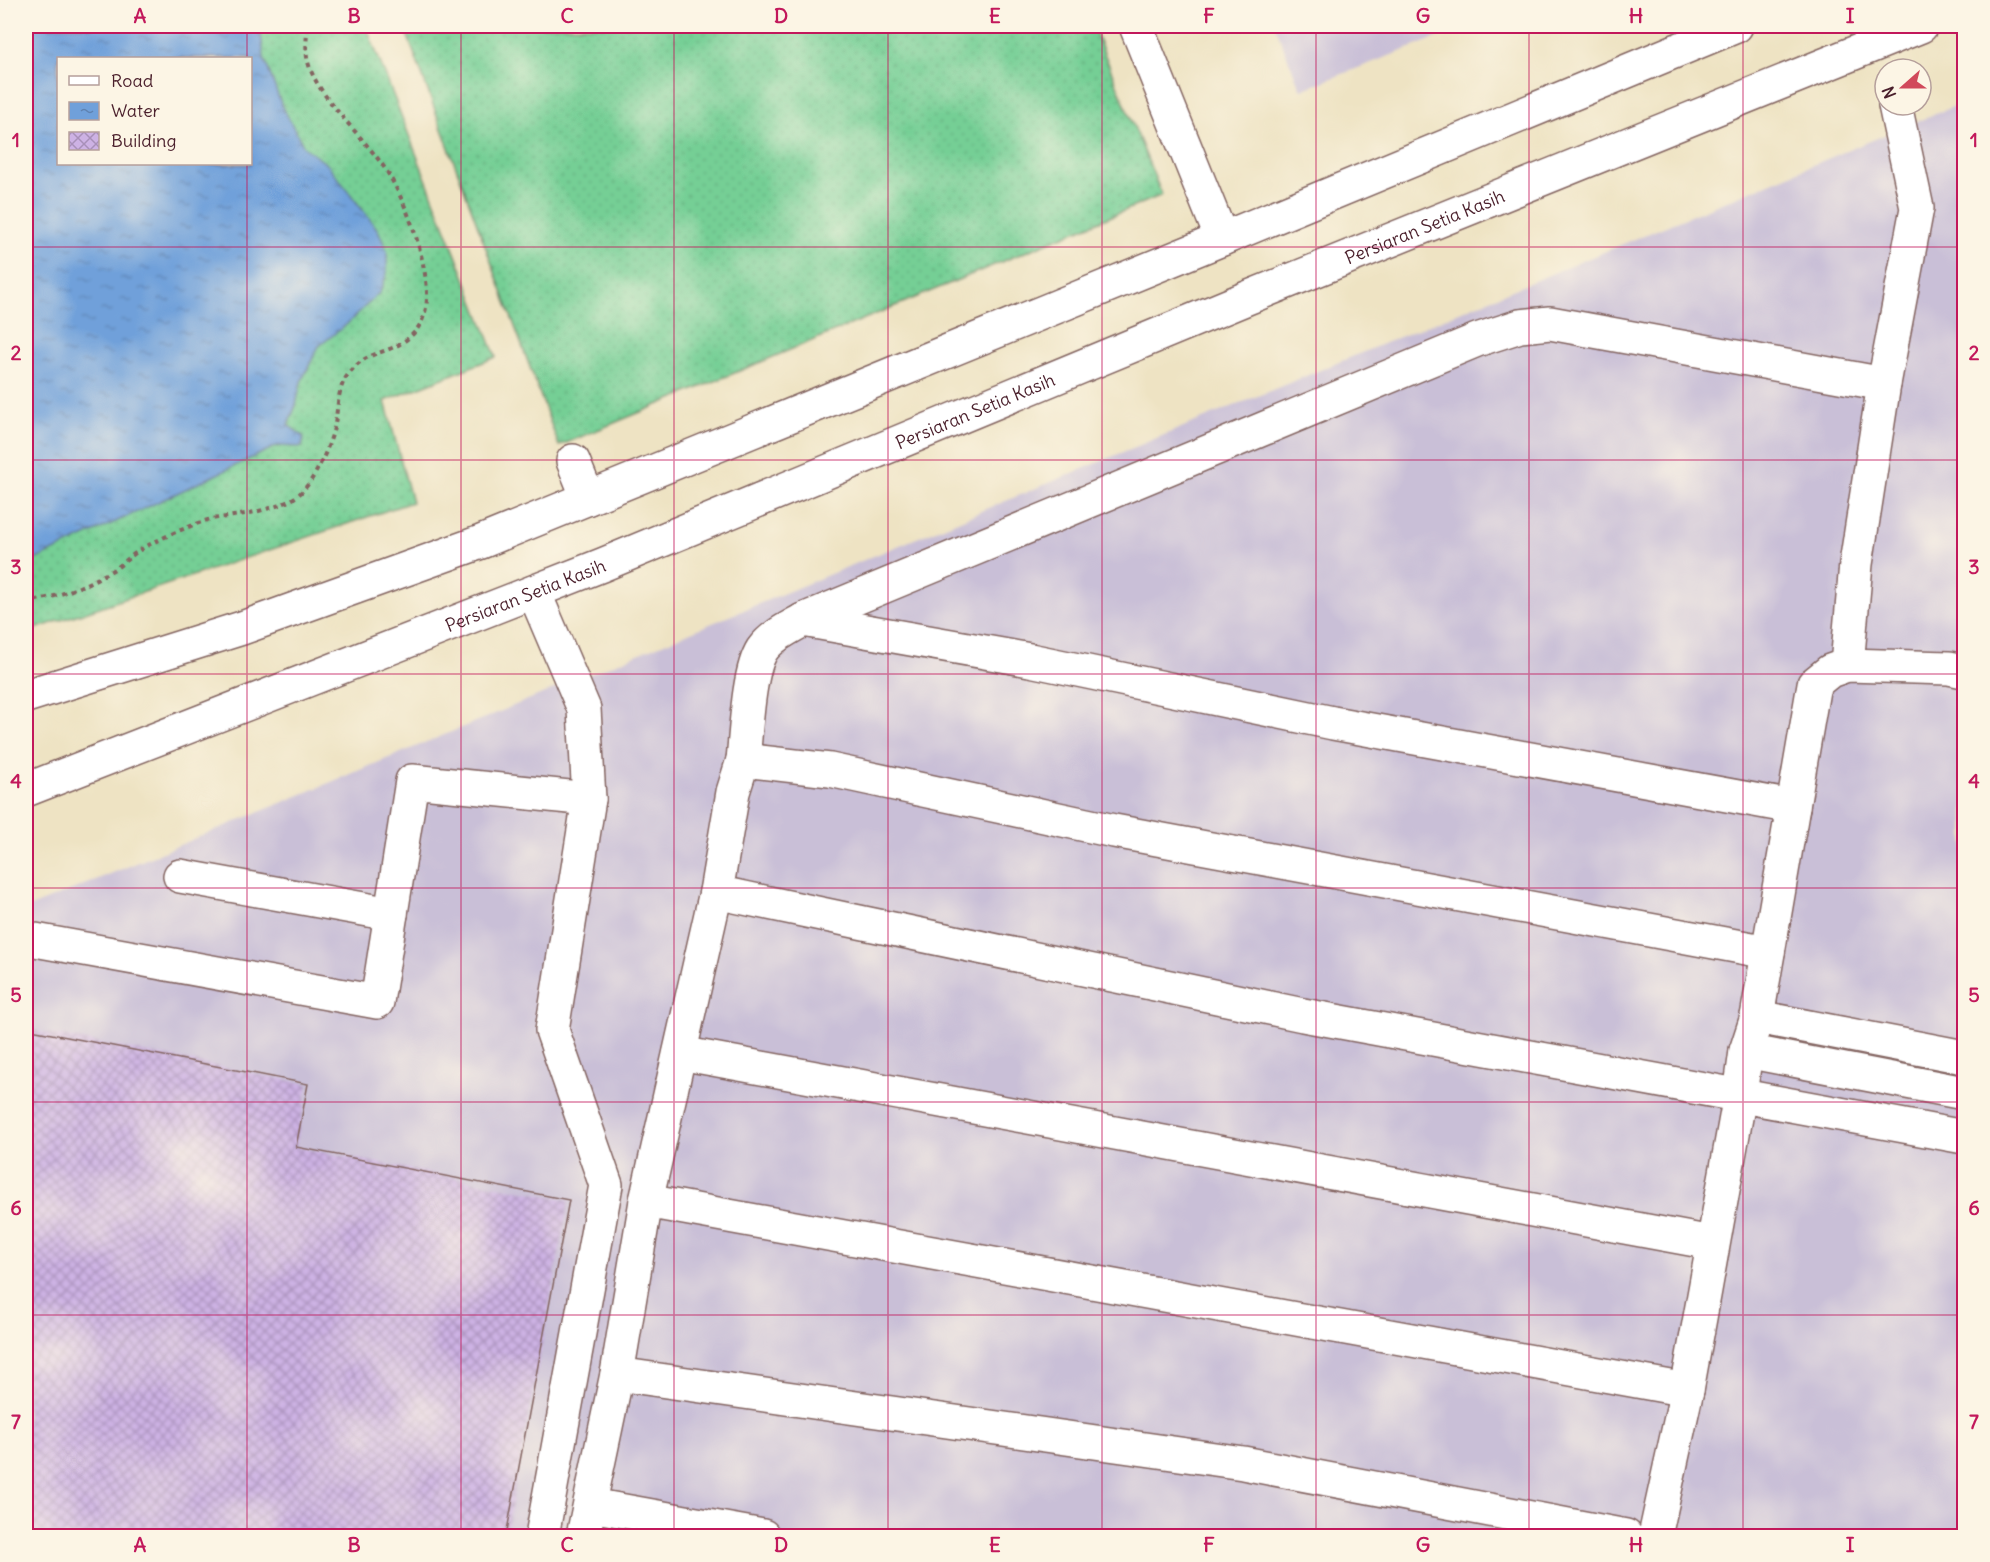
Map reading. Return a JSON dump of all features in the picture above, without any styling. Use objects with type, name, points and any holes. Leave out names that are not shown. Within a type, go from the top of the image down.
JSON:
[{"type":"street","points":[[1137,26],[1222,239]]},
{"type":"street","points":[[26,696],[242,628],[481,542],[1736,26]]},
{"type":"street","name":"Persiaran Setia Kasih","points":[[26,790],[534,592],[1247,298],[1884,56],[1921,26]]},
{"type":"street","points":[[1847,664],[1856,564],[1884,384],[1917,208],[1898,117]]},
{"type":"street","points":[[583,1536],[617,1374],[646,1201],[716,892],[733,792],[743,760],[752,687],[762,651],[780,633],[803,621],[1477,340],[1520,326],[1550,323],[1884,384]]},
{"type":"street","points":[[573,461],[588,498]]},
{"type":"street","points":[[534,592],[584,709],[589,799],[552,1030],[606,1185],[542,1536]]},
{"type":"street","points":[[803,621],[1030,660],[1333,723],[1792,807]]},
{"type":"street","points":[[1655,1536],[1687,1390],[1746,1051],[1757,1017],[1814,684],[1830,671],[1847,664],[1949,668],[1965,671]]},
{"type":"street","points":[[743,760],[830,770],[1114,831],[1768,952]]},
{"type":"street","points":[[35,940],[377,1002],[412,781],[589,799]]},
{"type":"street","points":[[180,876],[391,914]]},
{"type":"street","points":[[716,892],[1303,1016],[1965,1137]]},
{"type":"street","points":[[1757,1017],[1965,1058]]},
{"type":"street","points":[[1746,1051],[1965,1093]]},
{"type":"street","points":[[680,1053],[1712,1243]]},
{"type":"street","points":[[646,1201],[1687,1390]]},
{"type":"street","points":[[617,1374],[1243,1463],[1626,1536]]},
{"type":"street","points":[[591,1505],[763,1536]]},
{"type":"path","points":[[26,602],[36,601],[92,580],[111,571],[141,549],[204,520],[266,508],[294,498],[309,482],[324,456],[334,428],[345,378],[361,359],[395,346],[413,334],[426,316],[428,292],[424,268],[418,241],[407,212],[390,176],[369,146],[324,94],[307,61],[307,26]]},
{"type":"shaded area","points":[[1275,26],[1467,26],[1301,90]]},
{"type":"shaded area","points":[[1964,102],[1964,1536],[26,1536],[26,909],[1928,117],[1933,117],[1933,115]]},
{"type":"green space","points":[[26,26],[366,26],[496,357],[385,401],[412,502],[26,632]]},
{"type":"green space","points":[[404,26],[1093,26],[1162,195],[559,446]]},
{"type":"water","points":[[26,26],[260,26],[264,58],[282,106],[304,147],[328,165],[378,230],[387,251],[387,273],[380,292],[346,325],[319,346],[301,382],[296,405],[288,425],[304,437],[302,447],[277,446],[37,559],[26,561]]},
{"type":"building","points":[[26,1029],[308,1084],[296,1147],[569,1200],[506,1536],[26,1536]]}]
